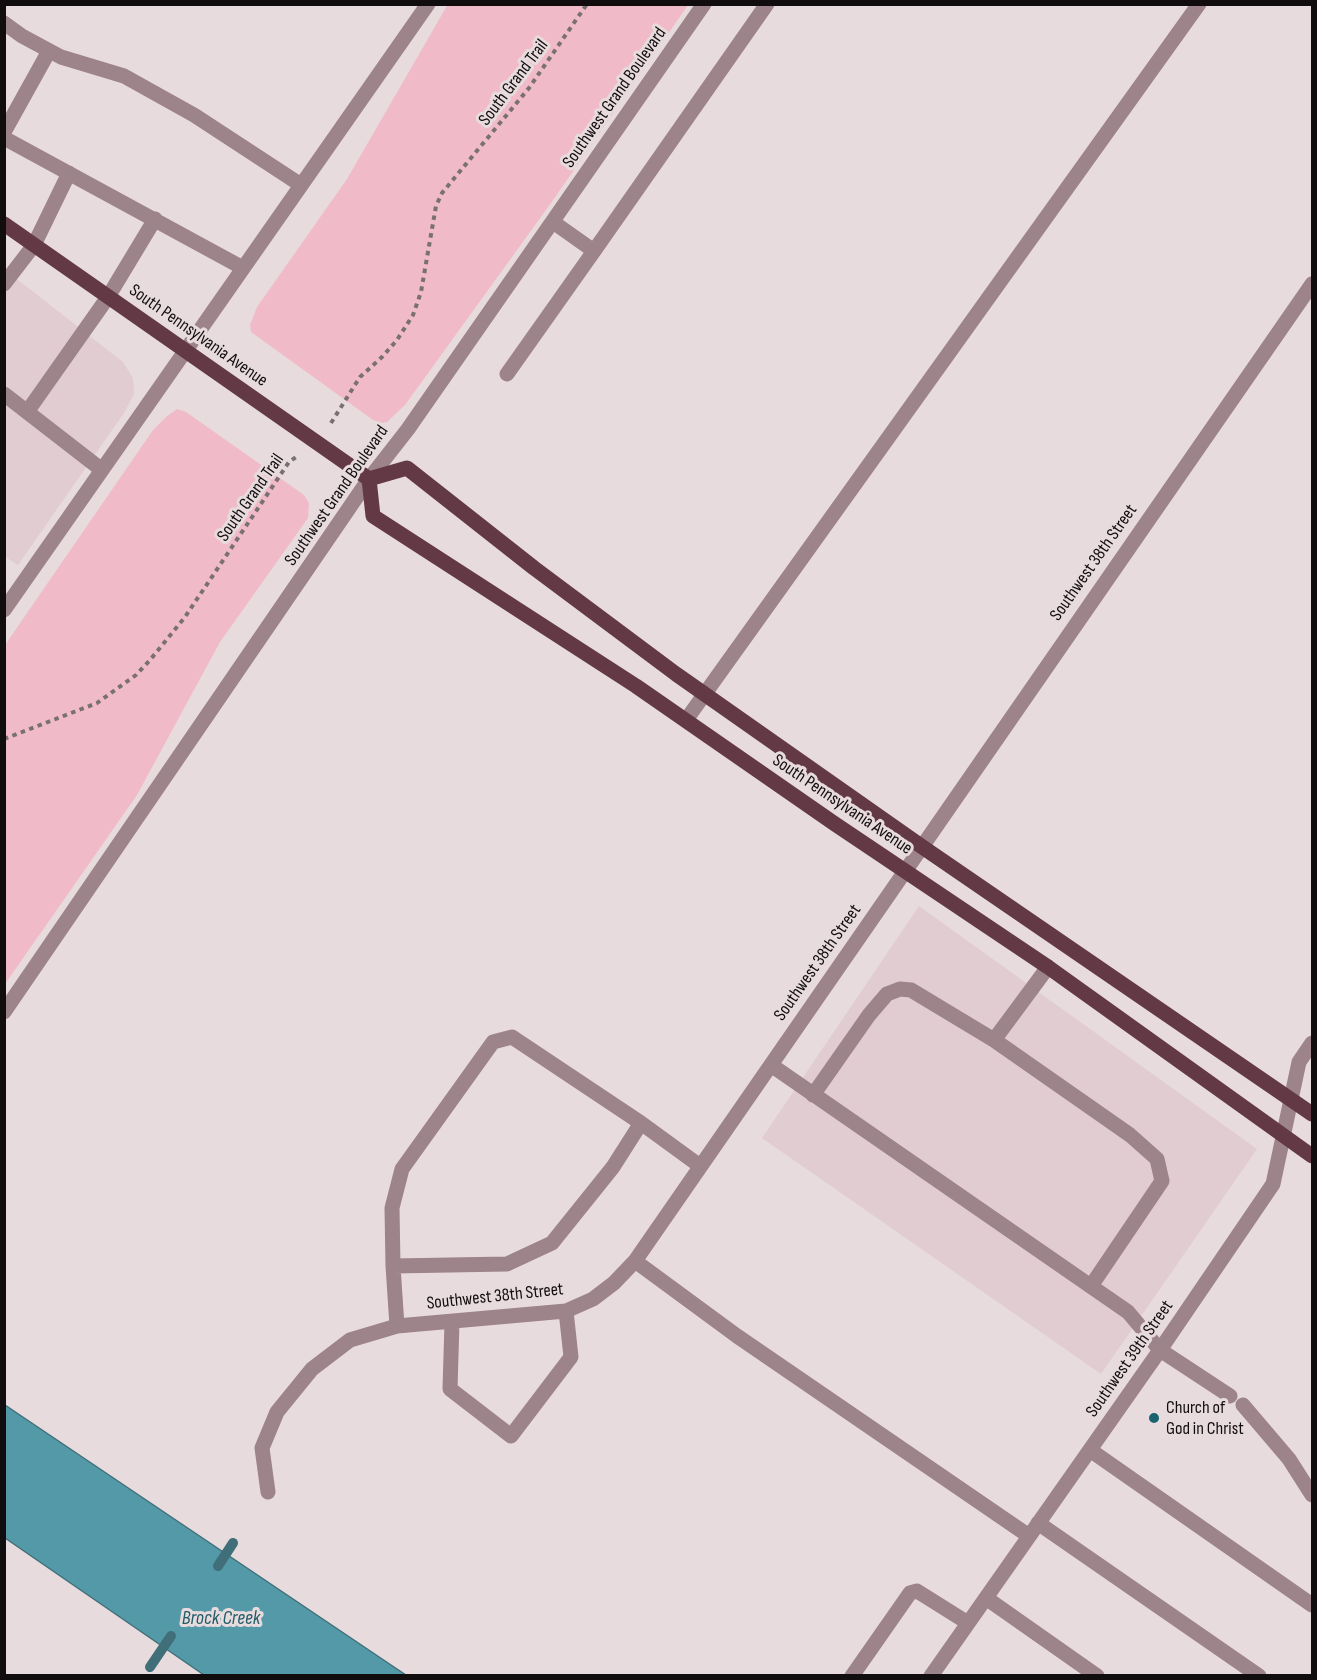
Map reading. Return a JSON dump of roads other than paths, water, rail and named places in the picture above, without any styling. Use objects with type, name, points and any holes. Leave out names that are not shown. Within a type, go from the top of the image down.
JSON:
[{"type":"main road","name":"South Pennsylvania Avenue","points":[[4,224],[369,480],[373,516],[686,720],[905,872],[1048,967],[1312,1156]]},
{"type":"main road","name":"South Pennsylvania Avenue","points":[[369,480],[407,468],[534,568],[705,694],[921,846],[1312,1114]]},
{"type":"street","points":[[4,610],[428,4]]},
{"type":"street","name":"Southwest Grand Boulevard","points":[[4,1012],[369,480],[408,429],[704,4]]},
{"type":"street","points":[[507,374],[767,4]]},
{"type":"street","points":[[686,720],[1198,4]]},
{"type":"street","points":[[4,23],[22,36],[61,57],[124,76],[194,115],[302,184]]},
{"type":"street","points":[[4,132],[49,51]]},
{"type":"street","points":[[4,138],[243,268]]},
{"type":"street","points":[[4,284],[34,244],[69,173]]},
{"type":"street","points":[[27,412],[108,297],[155,219]]},
{"type":"street","points":[[553,222],[594,251]]},
{"type":"street","name":"Southwest 38th Street","points":[[268,1492],[262,1448],[277,1412],[312,1369],[350,1340],[398,1326],[566,1311],[593,1299],[615,1283],[635,1261],[1312,284]]},
{"type":"street","points":[[4,394],[102,470]]},
{"type":"street","points":[[994,1040],[1048,967]]},
{"type":"street","points":[[813,1095],[869,1015],[887,994],[900,989],[911,990],[994,1040],[1130,1135],[1157,1159],[1162,1181],[1090,1286]]},
{"type":"street","points":[[398,1326],[393,1266],[392,1208],[402,1169],[493,1042],[512,1037],[641,1123],[700,1166]]},
{"type":"street","name":"Southwest 39th Street","points":[[931,1676],[1160,1350],[1273,1184],[1299,1062],[1312,1043]]},
{"type":"street","points":[[771,1065],[1128,1312],[1160,1350],[1230,1396]]},
{"type":"street","points":[[393,1266],[507,1264],[552,1243],[613,1167],[641,1123]]},
{"type":"street","points":[[635,1261],[738,1336],[1259,1676]]},
{"type":"street","points":[[452,1322],[450,1389],[511,1436],[571,1358],[566,1311]]},
{"type":"street","points":[[1243,1406],[1289,1459],[1312,1495]]},
{"type":"street","points":[[1090,1450],[1312,1605]]},
{"type":"street","points":[[853,1675],[910,1593],[917,1591],[968,1623]]},
{"type":"street","points":[[986,1598],[1097,1676]]},
{"type":"water","name":"Brock Creek","points":[[5,1405],[406,1675],[204,1675],[5,1538]]},
{"type":"waterway","points":[[218,1566],[233,1543]]},
{"type":"waterway","points":[[150,1667],[171,1636]]},
{"type":"place","name":"Church of God in Christ","points":[[1154,1418]]}]
